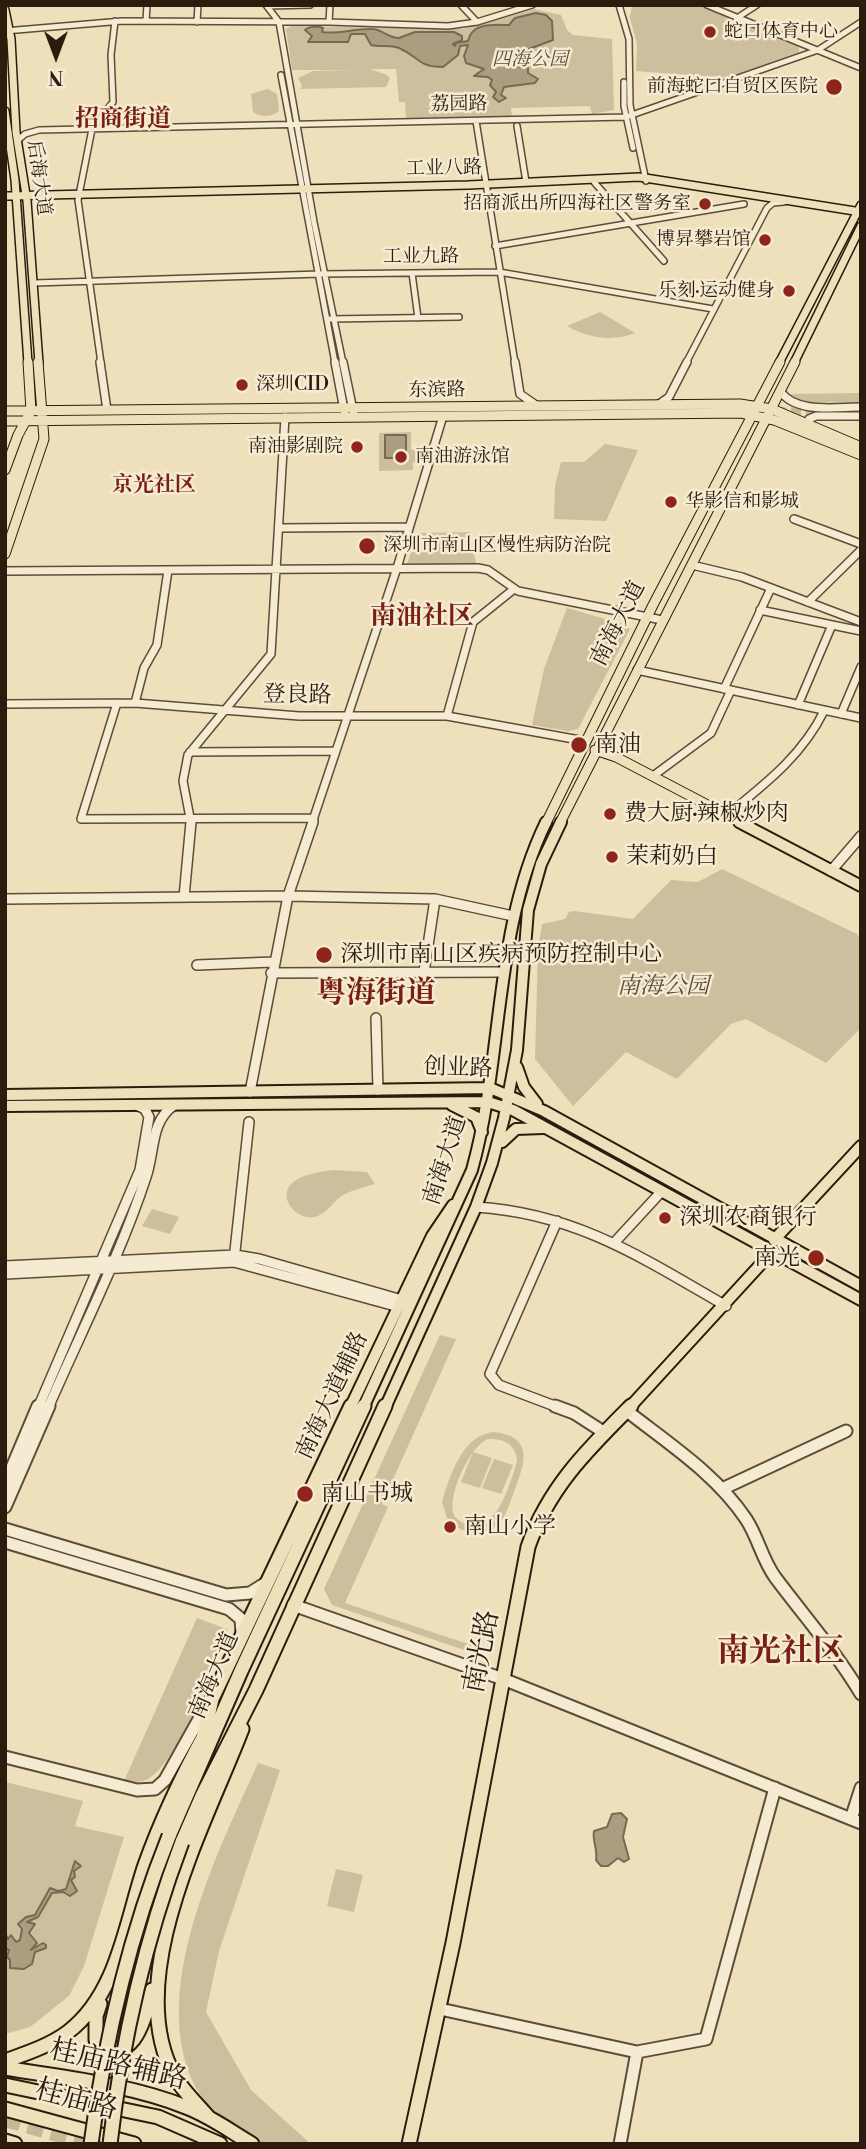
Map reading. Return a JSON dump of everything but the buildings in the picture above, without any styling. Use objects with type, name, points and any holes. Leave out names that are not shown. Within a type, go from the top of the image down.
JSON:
[{"type":"main road","name":"后海大道","points":[[5,10],[17,141],[28,209],[44,415],[43,446],[5,554]]},
{"type":"main road","name":"后海大道","points":[[5,111],[15,180],[31,395],[31,411],[5,470]]},
{"type":"main road","name":"工业八路","points":[[487,186],[642,177],[859,211]]},
{"type":"main road","name":"工业八路","points":[[16,196],[487,186],[594,182],[642,177],[784,202],[859,211]]},
{"type":"main road","points":[[5,196],[15,180]]},
{"type":"main road","points":[[24,184],[50,195]]},
{"type":"main road","points":[[28,209],[33,202],[50,195]]},
{"type":"main road","points":[[5,196],[16,196]]},
{"type":"main road","points":[[5,196],[17,210]]},
{"type":"main road","points":[[827,206],[846,204],[861,197]]},
{"type":"main road","name":"南海大道","points":[[91,2144],[106,2048],[121,1977],[140,1911],[175,1839],[241,1671],[464,1192],[482,1134],[488,1102],[513,916],[523,876],[537,838],[647,617],[859,211]]},
{"type":"main road","name":"南海大道","points":[[110,2144],[119,2061],[132,1999],[175,1839],[202,1796],[256,1690],[476,1207],[497,1150],[511,1094],[521,1023],[523,945],[533,887],[550,842],[772,409],[861,226]]},
{"type":"main road","points":[[717,404],[752,398],[769,386]]},
{"type":"main road","points":[[43,393],[73,415]]},
{"type":"main road","points":[[6,411],[23,405],[31,395]]},
{"type":"main road","name":"东滨路","points":[[6,411],[31,411],[44,415],[285,418],[349,412],[536,405],[759,406],[772,409],[861,454]]},
{"type":"main road","name":"东滨路","points":[[73,415],[107,410],[349,412],[443,416],[712,413],[754,415],[861,447]]},
{"type":"main road","points":[[712,413],[740,420],[744,425],[743,435]]},
{"type":"main road","name":"东滨路","points":[[5,421],[27,421],[44,415]]},
{"type":"main road","points":[[44,432],[73,415]]},
{"type":"main road","points":[[5,421],[21,430]]},
{"type":"main road","points":[[758,435],[769,429],[809,430]]},
{"type":"main road","points":[[595,750],[616,757],[861,886]]},
{"type":"main road","points":[[516,1060],[524,1087],[544,1111]]},
{"type":"main road","name":"创业路","points":[[5,1095],[490,1088],[511,1094],[544,1111],[861,1300]]},
{"type":"main road","points":[[436,1102],[469,1111],[481,1124],[482,1134]]},
{"type":"main road","name":"创业路","points":[[5,1106],[488,1102],[547,1129],[661,1192],[861,1286]]},
{"type":"main road","points":[[497,1150],[516,1129],[547,1129]]},
{"type":"main road","name":"南光路","points":[[410,2144],[440,2009],[528,1547],[538,1514],[556,1485],[726,1306],[772,1246],[861,1146]]},
{"type":"main road","name":"南海大道辅路","points":[[203,1738],[212,1699],[267,1581],[432,1236],[464,1192]]},
{"type":"main road","points":[[295,1553],[303,1508]]},
{"type":"main road","points":[[241,1671],[203,1738],[146,1864],[96,2016],[96,2040],[110,2050],[118,2050],[136,2039],[141,2028],[179,1889],[233,1756],[256,1690]]},
{"type":"main road","points":[[157,1971],[157,2024],[170,2070],[187,2096],[209,2118]]},
{"type":"main road","points":[[5,2061],[27,2055],[61,2038],[89,2012],[104,1992]]},
{"type":"main road","name":"桂庙路辅路","points":[[5,2068],[137,2092],[209,2118],[252,2144]]},
{"type":"main road","points":[[5,2085],[158,2117],[220,2144]]},
{"type":"main road","name":"桂庙路","points":[[5,2109],[134,2144]]},
{"type":"main road","points":[[5,2141],[15,2144]]},
{"type":"street","points":[[146,21],[147,5]]},
{"type":"street","points":[[197,22],[198,5]]},
{"type":"street","points":[[310,5],[268,7],[276,22],[305,189],[349,412]]},
{"type":"street","points":[[329,22],[330,5]]},
{"type":"street","points":[[461,5],[477,22]]},
{"type":"street","points":[[7,32],[115,21],[329,22],[438,27],[477,22],[532,5]]},
{"type":"street","points":[[616,5],[629,39],[629,116],[642,177]]},
{"type":"street","points":[[707,5],[740,16],[861,68]]},
{"type":"street","points":[[740,16],[757,5]]},
{"type":"street","points":[[107,410],[78,195],[92,129],[113,102],[111,55],[115,21]]},
{"type":"street","name":"荔园路","points":[[15,120],[24,127],[38,130],[629,116],[818,50],[861,22]]},
{"type":"street","points":[[476,121],[520,394],[536,405]]},
{"type":"street","points":[[517,126],[526,182]]},
{"type":"street","name":"荔园路","points":[[17,141],[25,134],[38,130]]},
{"type":"street","points":[[594,182],[664,261]]},
{"type":"street","points":[[759,198],[766,203],[767,208]]},
{"type":"street","points":[[659,404],[666,401],[767,208],[773,203],[784,202]]},
{"type":"street","points":[[495,246],[744,204]]},
{"type":"street","name":"工业九路","points":[[34,283],[323,274],[499,272],[713,309]]},
{"type":"street","points":[[412,273],[418,318]]},
{"type":"street","points":[[332,319],[459,317]]},
{"type":"street","points":[[670,391],[675,399],[689,404]]},
{"type":"street","points":[[780,391],[785,399],[800,405],[861,407]]},
{"type":"street","points":[[500,406],[512,402],[520,394]]},
{"type":"street","points":[[250,1091],[288,896],[397,568],[443,416]]},
{"type":"street","points":[[809,430],[809,419],[816,416],[861,416]]},
{"type":"street","points":[[184,897],[191,817],[181,780],[184,763],[190,752],[271,654],[285,418]]},
{"type":"street","points":[[794,519],[861,544]]},
{"type":"street","points":[[279,528],[409,527]]},
{"type":"street","points":[[808,602],[861,550]]},
{"type":"street","points":[[691,565],[742,577],[861,622]]},
{"type":"street","points":[[5,571],[484,569],[514,589],[662,620]]},
{"type":"street","points":[[135,703],[144,668],[156,645],[168,570]]},
{"type":"street","points":[[653,776],[711,733],[771,588]]},
{"type":"street","points":[[447,716],[474,622],[514,589]]},
{"type":"street","points":[[761,610],[861,631]]},
{"type":"street","points":[[798,705],[832,625]]},
{"type":"street","points":[[841,714],[861,667]]},
{"type":"street","points":[[637,670],[861,719]]},
{"type":"street","name":"登良路","points":[[5,702],[135,703],[265,715],[447,716],[585,741]]},
{"type":"street","points":[[117,703],[81,819],[314,818]]},
{"type":"street","points":[[727,815],[799,755],[815,734],[824,710]]},
{"type":"street","points":[[190,752],[336,751]]},
{"type":"street","points":[[831,871],[861,836]]},
{"type":"street","points":[[5,898],[288,896],[435,899],[513,916]]},
{"type":"street","points":[[424,972],[435,899]]},
{"type":"street","points":[[197,965],[274,962]]},
{"type":"street","points":[[271,973],[504,972]]},
{"type":"street","points":[[376,1018],[378,1090]]},
{"type":"street","points":[[5,1507],[106,1264],[144,1155],[148,1113],[135,1104]]},
{"type":"street","points":[[5,1484],[147,1175],[158,1121],[164,1112],[177,1104]]},
{"type":"street","points":[[234,1258],[249,1122]]},
{"type":"street","points":[[614,1243],[661,1192]]},
{"type":"street","points":[[476,1207],[502,1207],[585,1229],[726,1306]]},
{"type":"street","points":[[557,1221],[490,1374],[499,1385],[574,1413],[605,1433]]},
{"type":"street","points":[[5,1266],[234,1258],[255,1266],[400,1303]]},
{"type":"street","points":[[5,1274],[106,1264]]},
{"type":"street","points":[[628,1411],[722,1489],[752,1529],[768,1568],[861,1694]]},
{"type":"street","points":[[722,1489],[846,1431]]},
{"type":"street","points":[[5,1529],[226,1595],[250,1593],[267,1581]]},
{"type":"street","points":[[5,1542],[229,1609],[241,1619],[242,1638]]},
{"type":"street","points":[[293,1605],[503,1679],[856,1821],[861,1788]]},
{"type":"street","points":[[5,1757],[147,1791],[161,1785],[193,1726],[212,1699]]},
{"type":"street","points":[[440,2009],[637,2052],[706,2039],[775,1788]]},
{"type":"street","points":[[620,2144],[637,2052]]},
{"type":"green space","name":"蛇口体育中心","points":[[632,5],[696,5],[707,8],[799,45],[799,52],[727,78],[636,71],[637,44],[630,18]]},
{"type":"green space","name":"四海公园","points":[[534,9],[561,15],[567,30],[573,35],[612,39],[614,110],[592,114],[590,106],[511,108],[512,116],[406,118],[405,102],[399,102],[396,69],[370,69],[390,78],[386,87],[300,89],[302,86],[298,78],[313,71],[357,70],[292,70],[286,29],[291,26],[463,29]]},
{"type":"green space","points":[[268,89],[277,94],[279,111],[266,116],[256,114],[253,112],[251,94]]},
{"type":"green space","points":[[600,312],[635,333],[600,337],[567,326]]},
{"type":"green space","points":[[861,393],[861,403],[805,402],[795,399],[792,394]]},
{"type":"green space","name":"南油游泳馆","points":[[411,432],[411,450],[424,448],[422,462],[413,462],[413,470],[379,471],[379,433]]},
{"type":"green space","points":[[605,444],[638,450],[606,521],[554,519],[555,486],[561,462],[584,462]]},
{"type":"green space","points":[[470,532],[476,564],[407,564],[418,533]]},
{"type":"green space","points":[[567,608],[626,625],[630,629],[578,729],[568,731],[532,725],[544,669]]},
{"type":"green space","name":"南海公园","points":[[722,869],[857,934],[861,940],[861,1028],[826,1063],[746,1019],[731,1024],[677,1079],[626,1052],[573,1106],[535,1059],[538,949],[542,924],[565,919],[569,912],[574,911],[633,919],[671,880],[698,882]]},
{"type":"green space","points":[[317,1172],[367,1172],[375,1184],[343,1195],[318,1216],[304,1216],[292,1208],[287,1195],[293,1182]]},
{"type":"green space","points":[[152,1209],[179,1217],[170,1234],[142,1226]]},
{"type":"green space","points":[[440,1335],[456,1339],[382,1504],[388,1507],[345,1603],[486,1650],[479,1655],[332,1605],[324,1589]]},
{"type":"green space","points":[[493,1432],[515,1439],[523,1452],[522,1469],[508,1509],[497,1526],[483,1532],[468,1532],[448,1521],[442,1502],[459,1458],[473,1441]],"holes":[[[488,1439],[508,1443],[514,1450],[517,1461],[514,1472],[497,1511],[479,1526],[468,1525],[455,1517],[453,1499],[456,1487],[473,1452]]]},
{"type":"green space","points":[[473,1452],[492,1458],[480,1488],[461,1482]]},
{"type":"green space","points":[[494,1459],[513,1465],[501,1494],[482,1488]]},
{"type":"green space","points":[[197,1618],[227,1629],[228,1635],[203,1692],[181,1737],[158,1771],[143,1781],[124,1781]]},
{"type":"green space","points":[[258,1763],[280,1770],[219,1951],[206,2012],[251,2090],[311,2144],[245,2144],[206,2104],[196,2088],[183,2050],[179,2009],[183,1966],[193,1923],[224,1838]]},
{"type":"green space","points":[[5,1782],[83,1801],[75,1826],[124,1837],[84,1966],[69,1996],[30,2027],[5,2034]]},
{"type":"green space","points":[[336,1869],[363,1875],[354,1912],[327,1906]]},
{"type":"shaded area","points":[[536,13],[546,15],[552,21],[553,40],[529,49],[521,57],[502,59],[499,63],[528,68],[528,73],[538,79],[535,83],[504,87],[501,95],[506,98],[499,102],[493,97],[496,92],[490,85],[492,80],[474,76],[484,69],[466,63],[464,56],[468,45],[460,46],[458,55],[443,67],[435,67],[399,48],[371,45],[365,34],[351,34],[348,42],[308,42],[312,36],[305,30],[317,27],[328,33],[373,29],[399,38],[415,32],[454,32],[462,36],[462,40],[453,44],[455,46],[456,43],[468,41],[474,30],[490,25],[509,25],[515,18]]},
{"type":"shaded area","points":[[385,435],[406,435],[406,458],[385,458]]},
{"type":"shaded area","points":[[621,1813],[627,1819],[623,1837],[629,1859],[624,1862],[618,1858],[608,1866],[601,1866],[596,1860],[594,1831],[607,1827],[612,1814]]},
{"type":"shaded area","points":[[75,1861],[81,1866],[74,1871],[75,1877],[71,1880],[77,1891],[70,1896],[63,1892],[52,1893],[38,1917],[27,1922],[35,1924],[29,1933],[37,1943],[31,1950],[43,1943],[46,1948],[35,1952],[32,1964],[24,1969],[10,1968],[10,1960],[7,1957],[9,1950],[5,1948],[5,1933],[8,1939],[11,1935],[16,1942],[20,1940],[22,1929],[18,1924],[26,1917],[35,1915],[50,1888],[58,1891],[66,1889]]},
{"type":"tunnel","points":[[776,412],[831,413]]},
{"type":"tunnel","points":[[5,2119],[93,2144]]},
{"type":"place","name":"蛇口体育中心","points":[[710,32]]},
{"type":"place","name":"前海蛇口自贸区医院","points":[[834,87]]},
{"type":"place","name":"招商派出所四海社区警务室","points":[[705,204]]},
{"type":"place","name":"博昇攀岩馆","points":[[765,240]]},
{"type":"place","name":"乐刻·运动健身","points":[[789,291]]},
{"type":"place","name":"深圳CID","points":[[242,385]]},
{"type":"place","name":"南油影剧院","points":[[357,447]]},
{"type":"place","name":"南油游泳馆","points":[[401,457]]},
{"type":"place","name":"华影信和影城","points":[[671,502]]},
{"type":"place","name":"深圳市南山区慢性病防治院","points":[[367,546]]},
{"type":"place","name":"南油","points":[[579,745]]},
{"type":"place","name":"费大厨·辣椒炒肉","points":[[610,814]]},
{"type":"place","name":"茉莉奶白","points":[[612,857]]},
{"type":"place","name":"深圳市南山区疾病预防控制中心","points":[[324,955]]},
{"type":"place","name":"深圳农商银行","points":[[665,1218]]},
{"type":"place","name":"南光","points":[[816,1258]]},
{"type":"place","name":"南山书城","points":[[305,1494]]},
{"type":"place","name":"南山小学","points":[[450,1527]]},
{"type":"district","name":"招商街道","points":[[123,120]]},
{"type":"district","name":"京光社区","points":[[154,486]]},
{"type":"district","name":"南油社区","points":[[422,618]]},
{"type":"district","name":"粤海街道","points":[[376,995]]},
{"type":"district","name":"南光社区","points":[[781,1653]]}]
